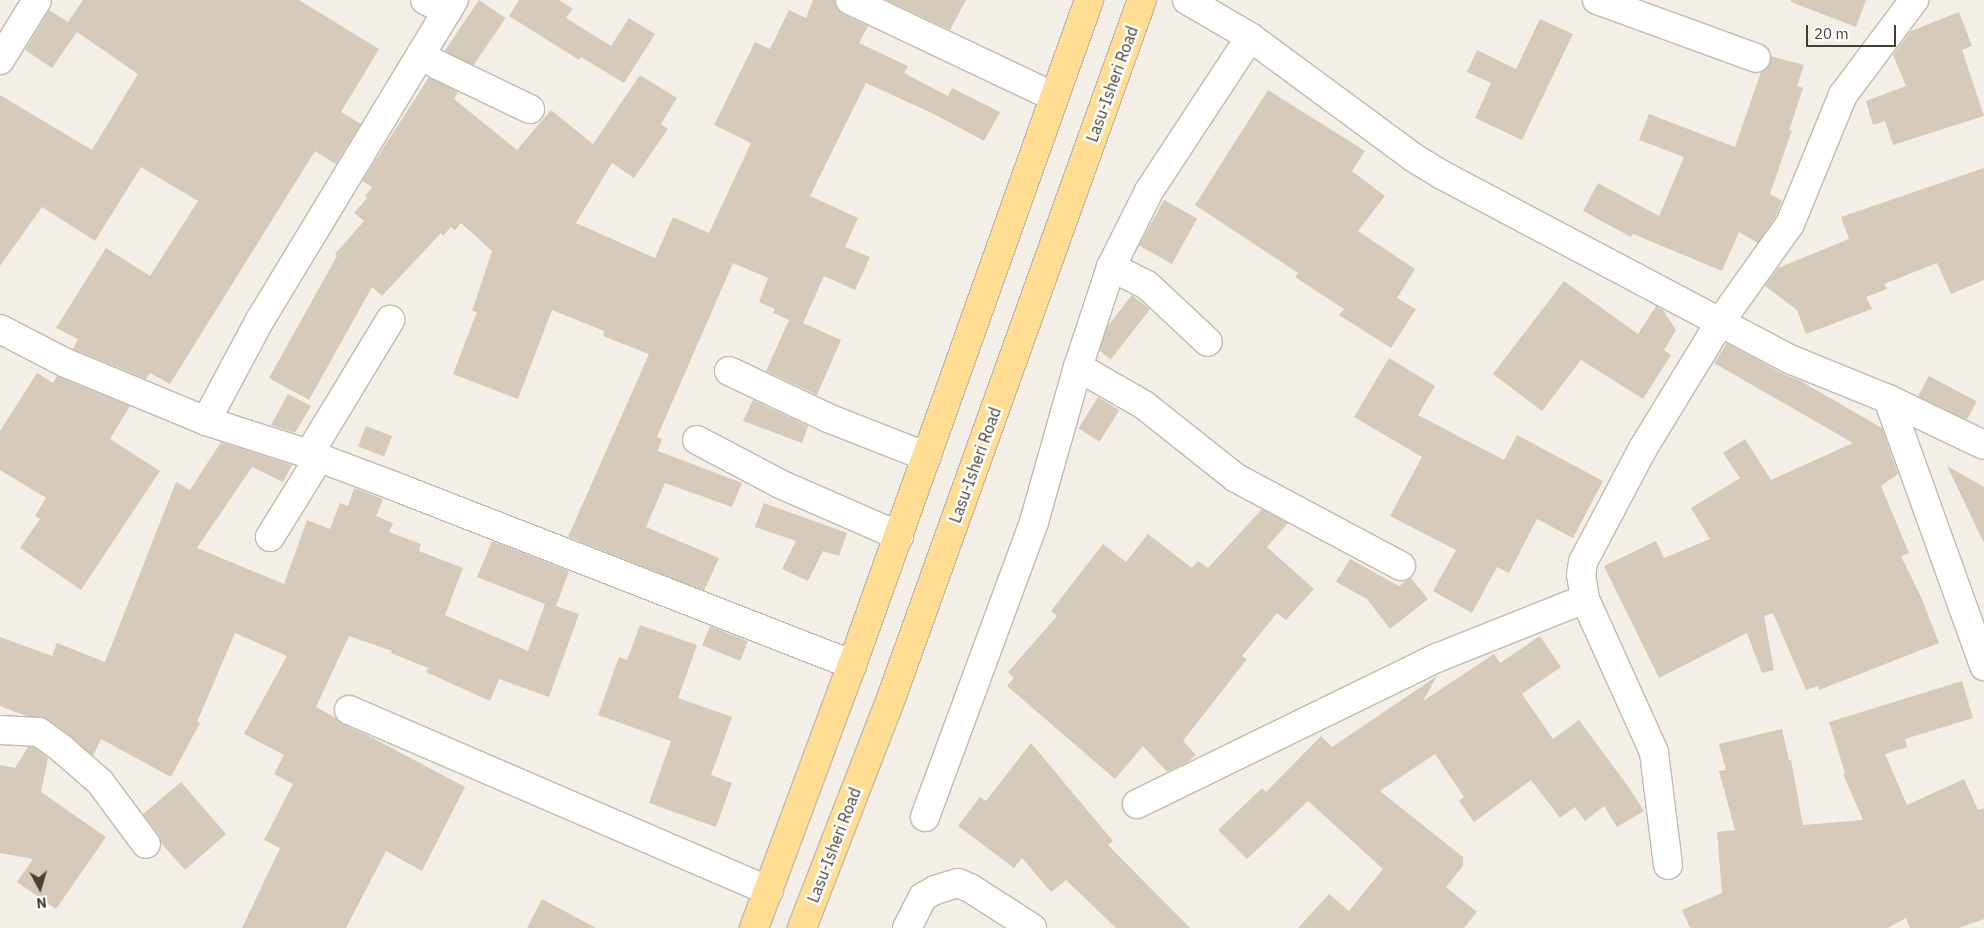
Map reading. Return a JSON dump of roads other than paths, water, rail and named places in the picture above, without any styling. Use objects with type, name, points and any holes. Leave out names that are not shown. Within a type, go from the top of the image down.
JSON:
[{"type":"main road","points":[[754,928],[899,536],[1088,0]]},
{"type":"main road","name":"Lasu-Isheri Road","points":[[802,928],[892,693],[1142,0]]},
{"type":"street","points":[[0,60],[37,0]]},
{"type":"street","points":[[850,0],[1054,97]]},
{"type":"street","points":[[1188,0],[1250,36],[1414,158],[1442,175],[1792,360],[1888,399],[1984,445]]},
{"type":"street","points":[[1597,0],[1756,58]]},
{"type":"street","points":[[1668,865],[1654,752],[1585,599],[1580,575],[1587,552],[1642,450],[1720,322],[1790,224],[1843,95],[1914,0]]},
{"type":"street","points":[[206,421],[260,320],[421,54],[442,4]]},
{"type":"street","points":[[925,817],[1034,522],[1078,367],[1111,267],[1149,191],[1250,36]]},
{"type":"street","points":[[421,54],[438,65],[530,109]]},
{"type":"street","points":[[1111,267],[1147,285],[1208,342]]},
{"type":"street","points":[[270,537],[390,320]]},
{"type":"street","points":[[0,329],[66,363],[206,421],[314,456],[852,665]]},
{"type":"street","points":[[1078,367],[1144,404],[1236,478],[1401,566]]},
{"type":"street","points":[[729,370],[828,418],[927,457]]},
{"type":"street","points":[[1888,399],[1984,666]]},
{"type":"street","points":[[697,440],[780,484],[899,536]]},
{"type":"street","points":[[1137,804],[1440,657],[1585,599]]},
{"type":"street","points":[[349,710],[769,891]]},
{"type":"street","points":[[0,730],[39,732],[62,749],[100,782],[146,844]]},
{"type":"street","points":[[908,928],[923,897],[934,890],[958,883],[970,888],[1032,928]]}]
